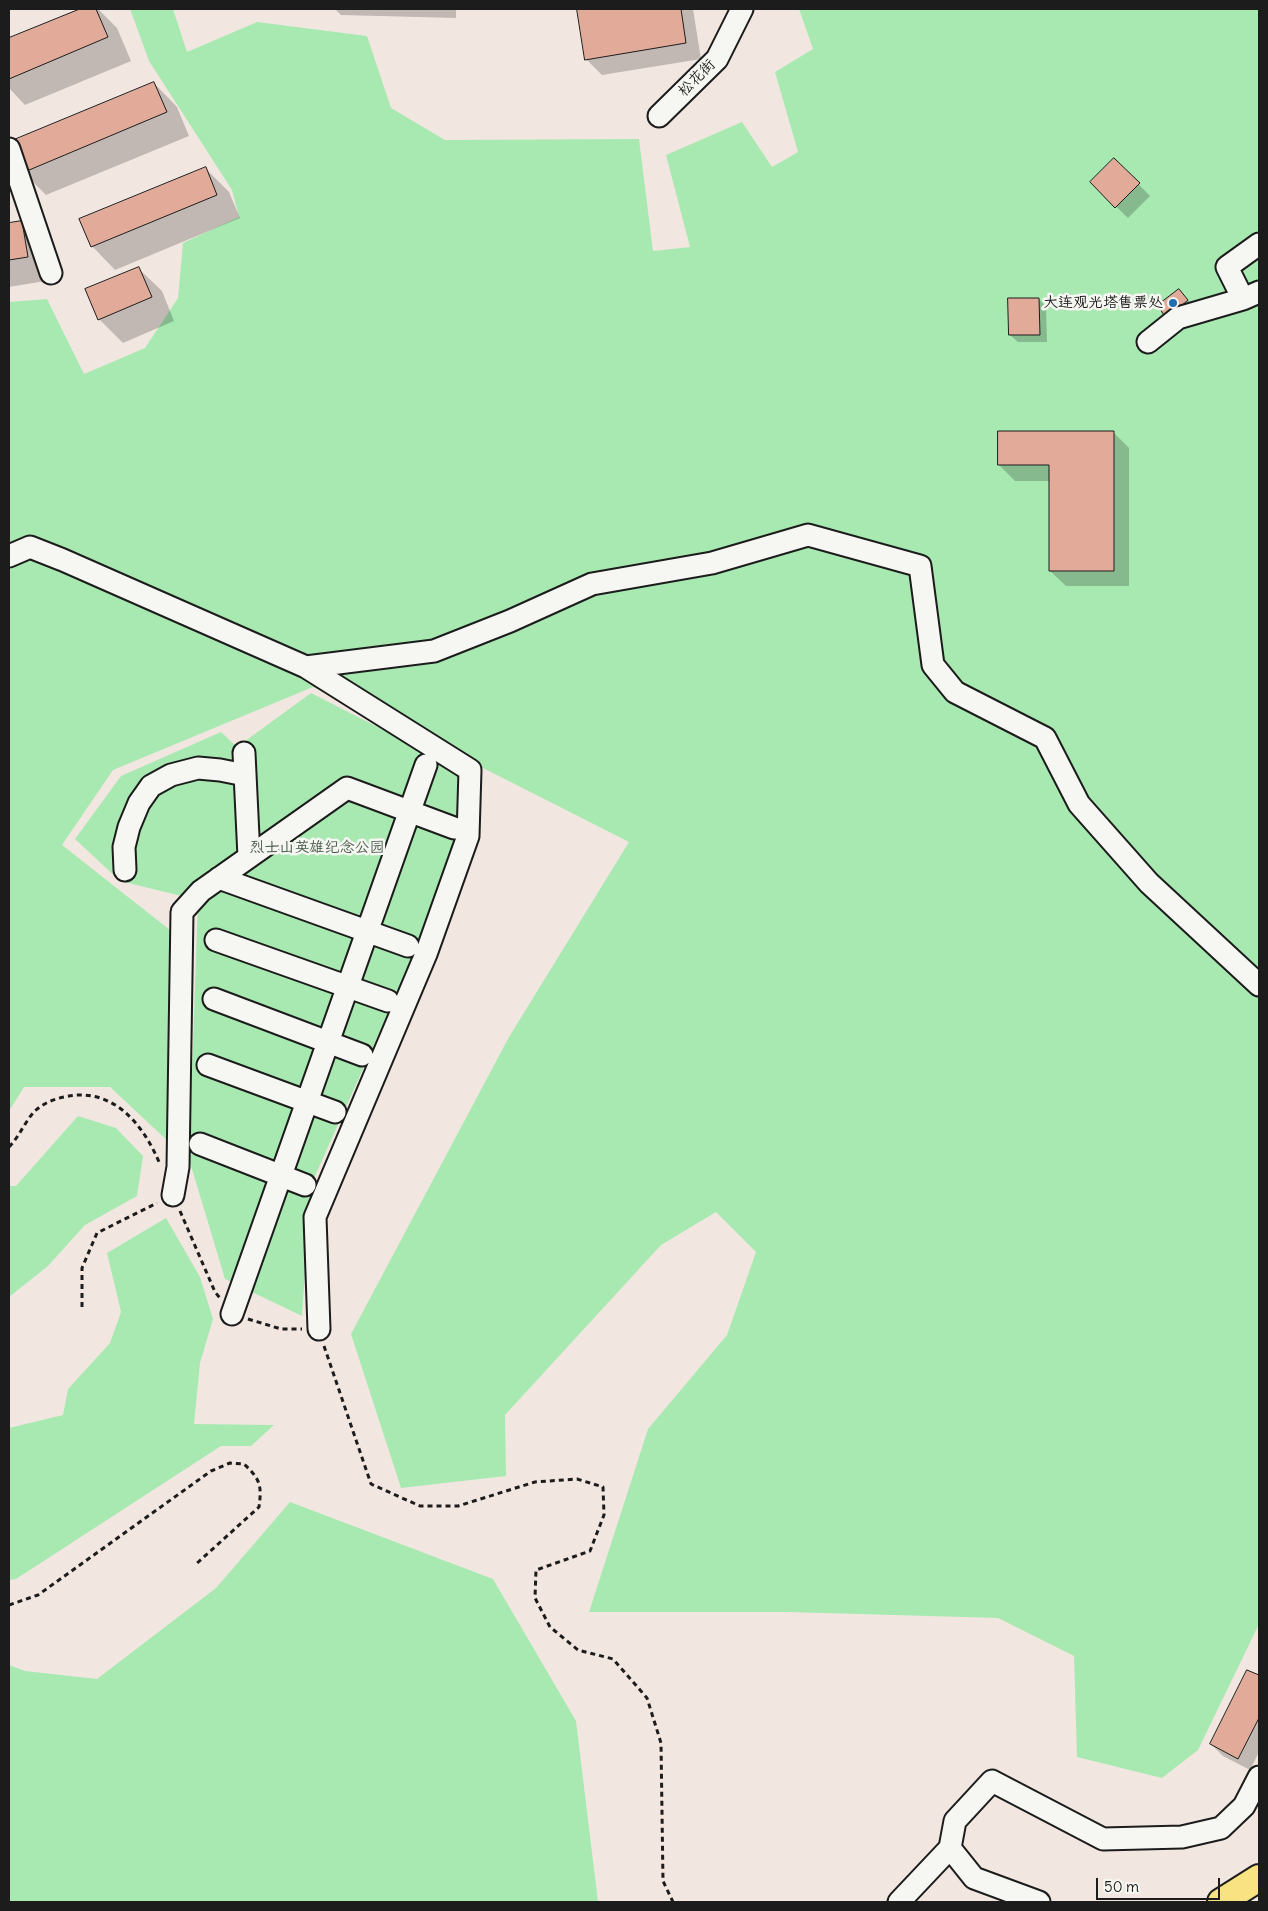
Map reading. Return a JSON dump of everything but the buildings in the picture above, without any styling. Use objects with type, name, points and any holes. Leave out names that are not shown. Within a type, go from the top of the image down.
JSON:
[{"type":"main road","points":[[1221,1902],[1259,1878]]},
{"type":"street","name":"松花街","points":[[658,116],[717,59],[742,9]]},
{"type":"street","points":[[9,149],[51,273]]},
{"type":"street","points":[[1148,342],[1178,318],[1251,295],[1228,267],[1259,244]]},
{"type":"street","points":[[306,667],[434,651],[592,584],[712,564],[808,535],[920,566],[932,665],[955,692],[1045,738],[1080,804],[1149,883],[1259,985]]},
{"type":"street","points":[[9,556],[30,547],[306,667],[470,770],[468,836],[426,954],[315,1216],[319,1329]]},
{"type":"street","points":[[244,753],[249,857]]},
{"type":"street","points":[[232,1314],[426,765]]},
{"type":"street","points":[[125,870],[124,847],[129,827],[139,803],[151,786],[171,775],[198,768],[220,770],[245,776]]},
{"type":"street","points":[[173,1195],[178,1167],[182,912],[200,891],[347,788],[454,828]]},
{"type":"street","points":[[219,878],[408,946]]},
{"type":"street","points":[[216,940],[388,1001]]},
{"type":"street","points":[[214,999],[362,1055]]},
{"type":"street","points":[[208,1066],[335,1112]]},
{"type":"street","points":[[200,1144],[306,1185]]},
{"type":"street","points":[[899,1902],[950,1848],[955,1821],[992,1781],[1103,1839],[1182,1837],[1221,1828],[1244,1806],[1259,1777]]},
{"type":"street","points":[[950,1848],[974,1878],[1038,1902]]},
{"type":"path","points":[[9,1147],[35,1110],[52,1100],[75,1094],[100,1096],[125,1111],[151,1143],[214,1292],[232,1314],[281,1329],[319,1329],[370,1484],[420,1506],[458,1506],[535,1482],[577,1479],[602,1487],[604,1514],[590,1552],[536,1570],[535,1598],[550,1627],[578,1650],[613,1659],[647,1698],[661,1742],[663,1881],[673,1902]]},
{"type":"path","points":[[82,1307],[82,1268],[97,1233],[173,1195]]},
{"type":"path","points":[[9,1605],[38,1595],[211,1471],[230,1463],[244,1464],[256,1476],[259,1483],[261,1490],[259,1507],[195,1565]]},
{"type":"green space","points":[[130,9],[173,9],[187,52],[257,22],[367,36],[391,108],[445,140],[639,139],[653,251],[690,247],[666,155],[742,122],[772,167],[798,152],[775,72],[813,49],[799,9],[1259,9],[1259,1624],[1198,1750],[1162,1778],[1077,1757],[1074,1656],[998,1618],[788,1612],[589,1612],[648,1429],[727,1335],[756,1252],[716,1212],[661,1245],[505,1415],[506,1476],[401,1488],[351,1334],[509,1037],[629,842],[489,771],[313,687],[113,770],[62,845],[170,930],[171,1144],[110,1087],[24,1087],[9,1111],[9,302],[47,299],[84,374],[145,348],[178,298],[183,243],[239,217],[232,190],[149,61]]},
{"type":"green space","name":"烈士山英雄纪念公园","points":[[311,693],[462,770],[462,821],[418,946],[311,1185],[302,1316],[225,1279],[189,1159],[198,900],[120,881],[75,839],[121,776],[221,732],[237,747]]},
{"type":"green space","points":[[78,1116],[116,1128],[143,1156],[137,1196],[85,1225],[48,1266],[9,1297],[9,1186],[16,1186]]},
{"type":"green space","points":[[166,1218],[200,1277],[213,1319],[200,1363],[194,1424],[274,1425],[251,1446],[221,1446],[16,1579],[9,1580],[9,1428],[63,1415],[68,1389],[110,1343],[121,1312],[107,1253]]},
{"type":"green space","points":[[290,1502],[493,1579],[576,1721],[598,1902],[9,1902],[9,1665],[25,1671],[97,1679],[216,1588]]},
{"type":"place","name":"大连观光塔售票处","points":[[1173,303]]}]
